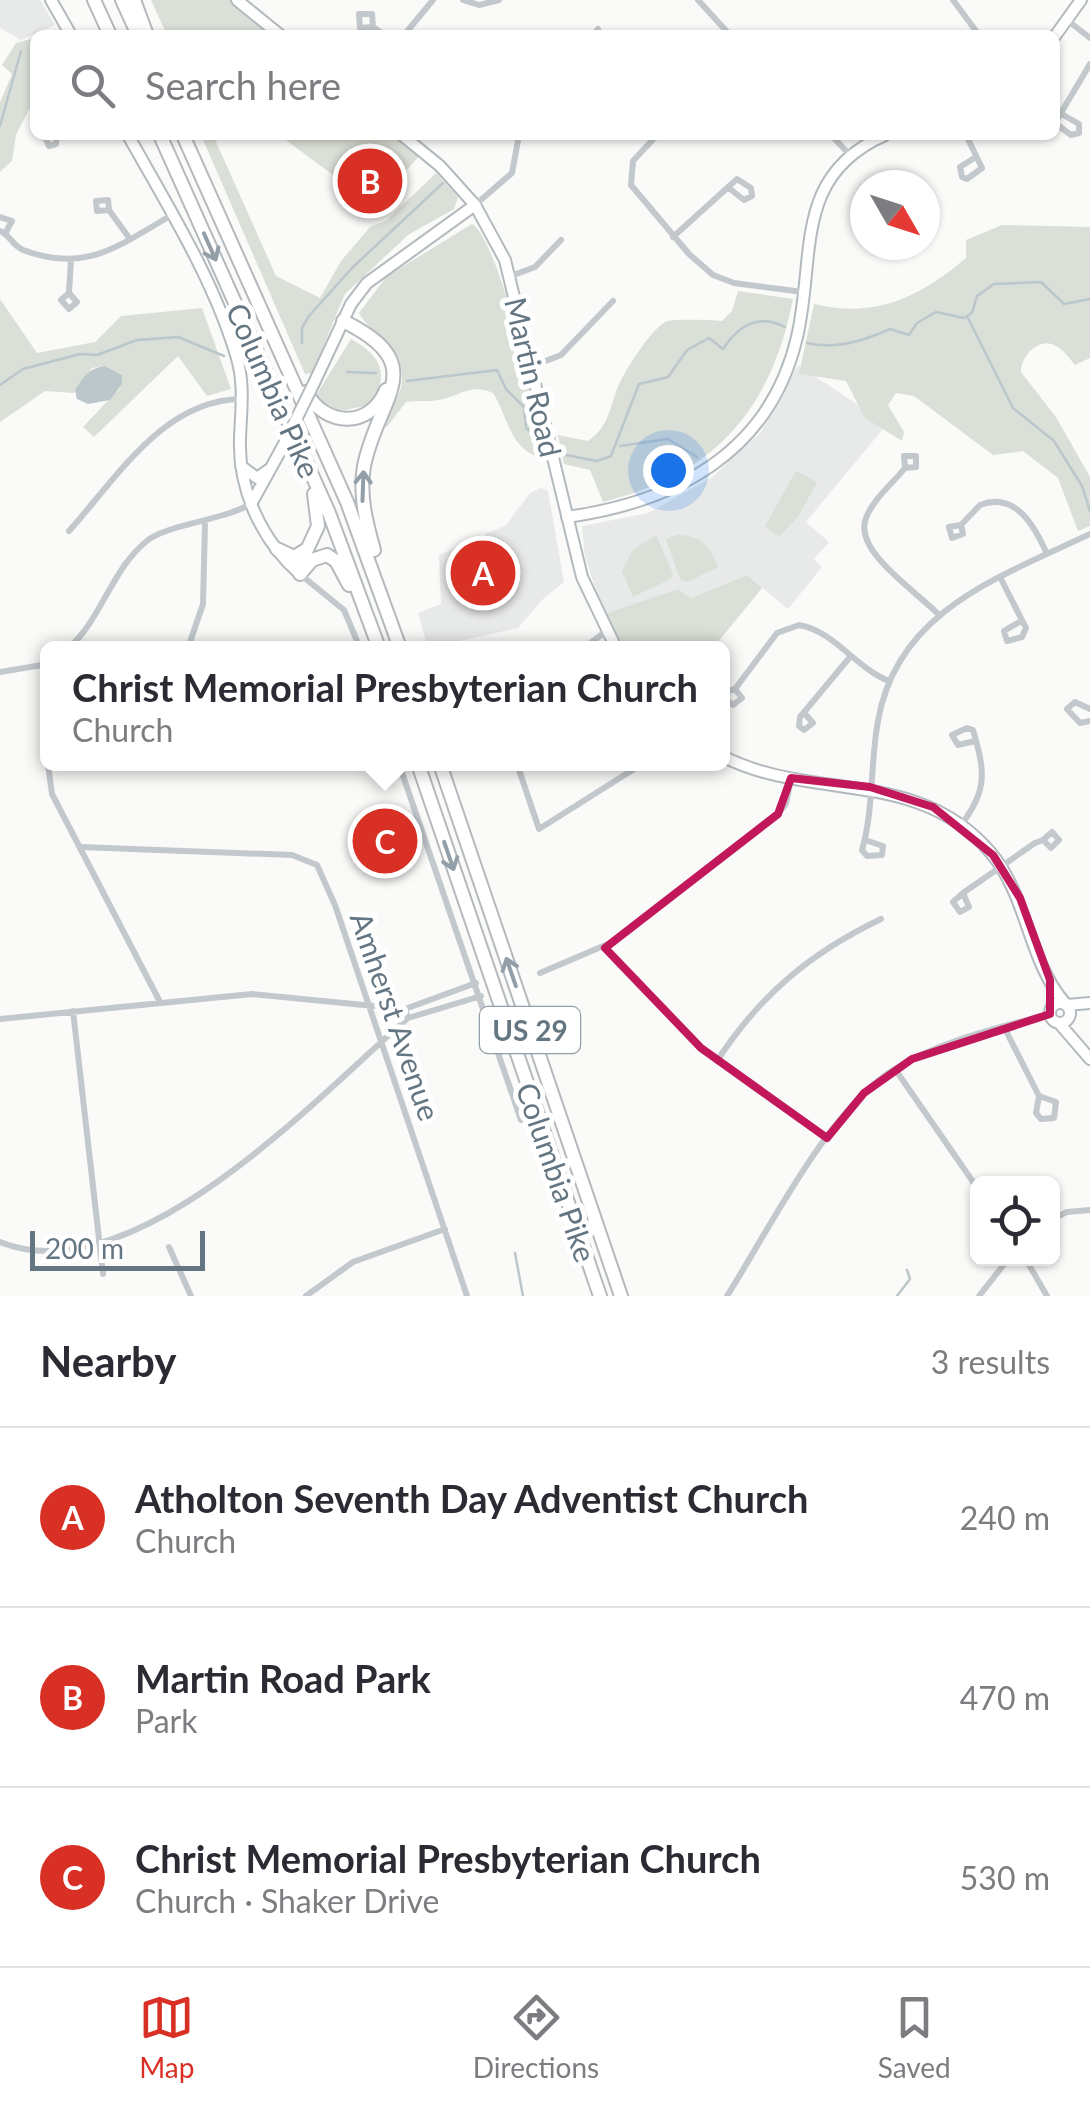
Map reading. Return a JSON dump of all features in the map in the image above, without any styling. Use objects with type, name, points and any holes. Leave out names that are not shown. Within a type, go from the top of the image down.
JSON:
[{"type":"highway","points":[[98,0],[112,30]]},
{"type":"highway","points":[[122,0],[136,30]]},
{"type":"highway","points":[[134,0],[145,30]]},
{"type":"highway","name":"Columbia Pike","points":[[161,140],[304,458],[376,641]]},
{"type":"highway","name":"Columbia Pike","points":[[186,140],[347,502],[398,641]]},
{"type":"highway","points":[[268,326],[311,402],[342,420],[375,408],[384,396],[388,376],[376,348],[341,324]]},
{"type":"highway","points":[[341,324],[376,337],[395,368],[394,391],[371,442],[362,490],[399,641]]},
{"type":"highway","points":[[298,573],[312,544],[318,512],[304,458]]},
{"type":"highway","points":[[277,550],[294,557],[312,544]]},
{"type":"highway","points":[[298,573],[318,557],[332,558],[372,629]]},
{"type":"highway","name":"Columbia Pike","points":[[420,771],[597,1296]]},
{"type":"highway","name":"Columbia Pike","points":[[442,771],[621,1296]]},
{"type":"street","points":[[51,0],[68,30]]},
{"type":"street","points":[[237,0],[274,30]]},
{"type":"street","points":[[408,30],[433,0]]},
{"type":"street","points":[[463,0],[478,5],[498,0]]},
{"type":"street","points":[[698,0],[725,30]]},
{"type":"street","points":[[953,0],[974,30]]},
{"type":"street","points":[[1060,30],[1081,0]]},
{"type":"street","points":[[1067,20],[1090,38]]},
{"type":"street","points":[[373,26],[378,30]]},
{"type":"street","points":[[1060,113],[1090,64]]},
{"type":"street","points":[[131,140],[173,214],[230,337],[242,400],[241,466],[251,504],[277,550],[298,573],[344,610],[357,641]]},
{"type":"street","name":"Martin Road","points":[[408,140],[440,166],[475,205],[510,276],[586,590],[611,641]]},
{"type":"street","points":[[75,641],[142,546],[168,530],[205,524],[251,504],[275,464],[341,324],[376,273],[475,205],[512,173],[518,140]]},
{"type":"street","points":[[652,140],[636,156],[630,178],[638,197],[696,262],[723,279],[803,292]]},
{"type":"street","points":[[836,140],[850,155]]},
{"type":"street","points":[[568,517],[653,500],[697,477],[735,446],[759,418],[784,375],[797,337],[819,196],[850,155],[876,140]]},
{"type":"street","points":[[968,140],[976,156]]},
{"type":"street","points":[[673,237],[730,188]]},
{"type":"street","points":[[109,210],[130,238]]},
{"type":"street","points":[[0,217],[12,221],[3,232],[19,248],[72,260],[94,258],[173,214]]},
{"type":"street","points":[[510,276],[535,267],[561,240]]},
{"type":"street","points":[[69,293],[72,260]]},
{"type":"street","points":[[532,366],[561,355],[613,300]]},
{"type":"street","points":[[69,531],[176,416],[207,402],[242,400]]},
{"type":"street","points":[[241,466],[257,478],[275,464]]},
{"type":"street","points":[[905,468],[868,512],[863,534],[872,553],[938,614]]},
{"type":"street","points":[[961,525],[980,506],[1008,504],[1029,520],[1047,554]]},
{"type":"street","points":[[190,641],[202,604],[205,524]]},
{"type":"street","points":[[865,840],[877,724],[889,681],[907,648],[938,614],[1000,576],[1090,534]]},
{"type":"street","points":[[1000,576],[1021,620]]},
{"type":"street","points":[[735,689],[772,638],[788,627],[815,630],[889,681]]},
{"type":"street","points":[[593,641],[605,632]]},
{"type":"street","points":[[806,714],[850,657]]},
{"type":"street","points":[[0,672],[40,665]]},
{"type":"street","points":[[1090,709],[1075,702],[1066,710],[1080,723],[1090,721]]},
{"type":"street","points":[[961,825],[982,791],[975,741]]},
{"type":"street","points":[[730,759],[759,772],[870,787],[922,802],[961,825],[1001,866],[1020,898],[1062,1012],[1090,1060]]},
{"type":"street","points":[[49,771],[52,794],[160,1002]]},
{"type":"street","points":[[401,771],[522,1120]]},
{"type":"street","points":[[519,771],[539,828],[631,771]]},
{"type":"street","points":[[540,972],[605,948],[778,814],[786,804],[791,778]]},
{"type":"street","points":[[963,893],[1043,840]]},
{"type":"street","name":"Amherst Avenue","points":[[80,846],[308,860],[327,883],[467,1296]]},
{"type":"street","points":[[716,1061],[754,1009],[788,976],[818,951],[881,920]]},
{"type":"street","points":[[605,948],[716,1061],[827,1138]]},
{"type":"street","points":[[0,1020],[252,994],[406,1009],[476,983]]},
{"type":"street","points":[[282,1145],[408,1018],[481,996]]},
{"type":"street","points":[[727,1296],[827,1138],[853,1104],[894,1068],[942,1046],[1090,1003]]},
{"type":"street","points":[[406,1009],[408,1018]]},
{"type":"street","points":[[73,1011],[102,1274]]},
{"type":"street","points":[[1004,1028],[1039,1096]]},
{"type":"street","points":[[894,1068],[970,1177]]},
{"type":"street","points":[[1060,1216],[1090,1210]]},
{"type":"street","points":[[306,1296],[353,1262],[444,1229]]},
{"type":"street","points":[[154,1257],[178,1241]]},
{"type":"street","points":[[0,1242],[16,1255]]},
{"type":"street","points":[[169,1247],[192,1296]]},
{"type":"street","points":[[979,1296],[1003,1266]]},
{"type":"street","points":[[1030,1266],[1047,1296]]},
{"type":"street","points":[[89,1274],[116,1272]]},
{"type":"highlighted area","points":[[791,778],[870,787],[933,807],[993,855],[1020,898],[1050,980],[1050,1014],[912,1059],[864,1093],[827,1138],[701,1048],[605,948],[778,814]]},
{"type":"shaded area","points":[[0,0],[40,0],[55,25],[30,30],[30,36],[21,40],[0,28]]},
{"type":"shaded area","points":[[151,0],[231,0],[267,30],[165,30]]},
{"type":"shaded area","points":[[30,39],[30,108],[16,135],[12,161],[0,172],[0,102],[12,74],[2,65],[16,43]]},
{"type":"shaded area","points":[[203,140],[215,140],[276,276],[320,298],[341,261],[370,227],[386,221],[436,173],[458,197],[454,209],[408,235],[345,294],[312,373],[305,374]]},
{"type":"shaded area","points":[[286,140],[401,140],[420,155],[375,206]]},
{"type":"shaded area","points":[[472,224],[483,237],[494,262],[518,335],[534,410],[536,456],[520,445],[493,393],[485,390],[406,402],[386,428],[401,387],[401,368],[393,349],[359,313],[387,276]]},
{"type":"shaded area","points":[[1002,225],[1090,227],[1090,358],[1075,365],[1059,347],[1043,344],[1028,354],[1021,372],[1056,417],[1090,477],[1090,526],[1078,531],[1058,478],[1023,451],[993,455],[914,396],[896,393],[888,405],[904,432],[902,441],[865,418],[846,381],[799,374],[814,304],[857,309],[914,294],[966,258],[966,240]]},
{"type":"shaded area","points":[[738,291],[793,299],[770,374],[753,405],[707,455],[642,490],[603,502],[590,470],[564,464],[558,435],[588,441],[595,436],[625,373],[654,331],[668,321],[722,321],[732,311]]},
{"type":"shaded area","points":[[0,299],[37,353],[95,342],[121,316],[202,308],[231,389],[207,396],[178,356],[94,437],[83,427],[120,388],[122,375],[105,366],[92,368],[74,393],[45,391],[0,422]]},
{"type":"shaded area","points":[[351,339],[376,359],[380,384],[370,405],[339,411],[315,397]]},
{"type":"shaded area","points":[[798,365],[887,424],[806,522],[829,542],[814,559],[822,567],[788,609],[747,575],[691,598],[678,589],[604,614],[585,557],[582,526],[648,513],[711,478],[761,432]]},
{"type":"shaded area","points":[[105,366],[122,375],[122,384],[110,400],[88,404],[77,399],[75,390],[84,377]]},
{"type":"shaded area","points":[[796,471],[817,482],[798,517],[779,537],[765,526]]},
{"type":"shaded area","points":[[541,488],[548,491],[564,582],[518,628],[460,641],[426,641],[418,613],[441,604],[439,555],[506,525],[530,493]]},
{"type":"shaded area","points":[[656,535],[673,574],[671,579],[633,597],[622,571],[633,550]]},
{"type":"shaded area","points":[[677,535],[704,543],[718,567],[687,582],[680,579],[666,539]]},
{"type":"shaded area","points":[[747,575],[762,588],[719,641],[621,641],[604,614],[678,589],[691,598]]},
{"type":"waterway","points":[[0,126],[21,51]]},
{"type":"waterway","points":[[302,343],[302,328],[309,316],[352,268],[443,183]]},
{"type":"waterway","points":[[807,343],[850,343],[890,329],[909,335],[917,323],[936,312],[964,318],[972,313],[977,296],[994,284],[1041,282],[1064,304],[1090,299]]},
{"type":"waterway","points":[[968,318],[1013,408],[1054,441],[1082,486],[1090,511]]},
{"type":"waterway","points":[[561,454],[597,461],[611,456],[639,384],[668,377],[687,350],[709,338],[723,349],[742,328],[757,322],[785,327]]},
{"type":"waterway","points":[[0,385],[23,369],[80,354],[97,355],[137,340],[178,337],[224,356]]},
{"type":"waterway","points":[[407,381],[497,370],[506,389],[524,407],[526,428],[540,441]]},
{"type":"waterway","points":[[347,372],[376,373]]},
{"type":"waterway","points":[[620,446],[668,439],[697,457]]},
{"type":"waterway","points":[[515,1253],[523,1296]]},
{"type":"waterway","points":[[897,1296],[910,1279],[907,1270]]},
{"type":"place","name":"Martin Road Park","points":[[370,181]]},
{"type":"place","name":"Atholton Seventh Day Adventist Church","points":[[483,573]]},
{"type":"place","name":"Christ Memorial Presbyterian Church","points":[[385,841]]}]
